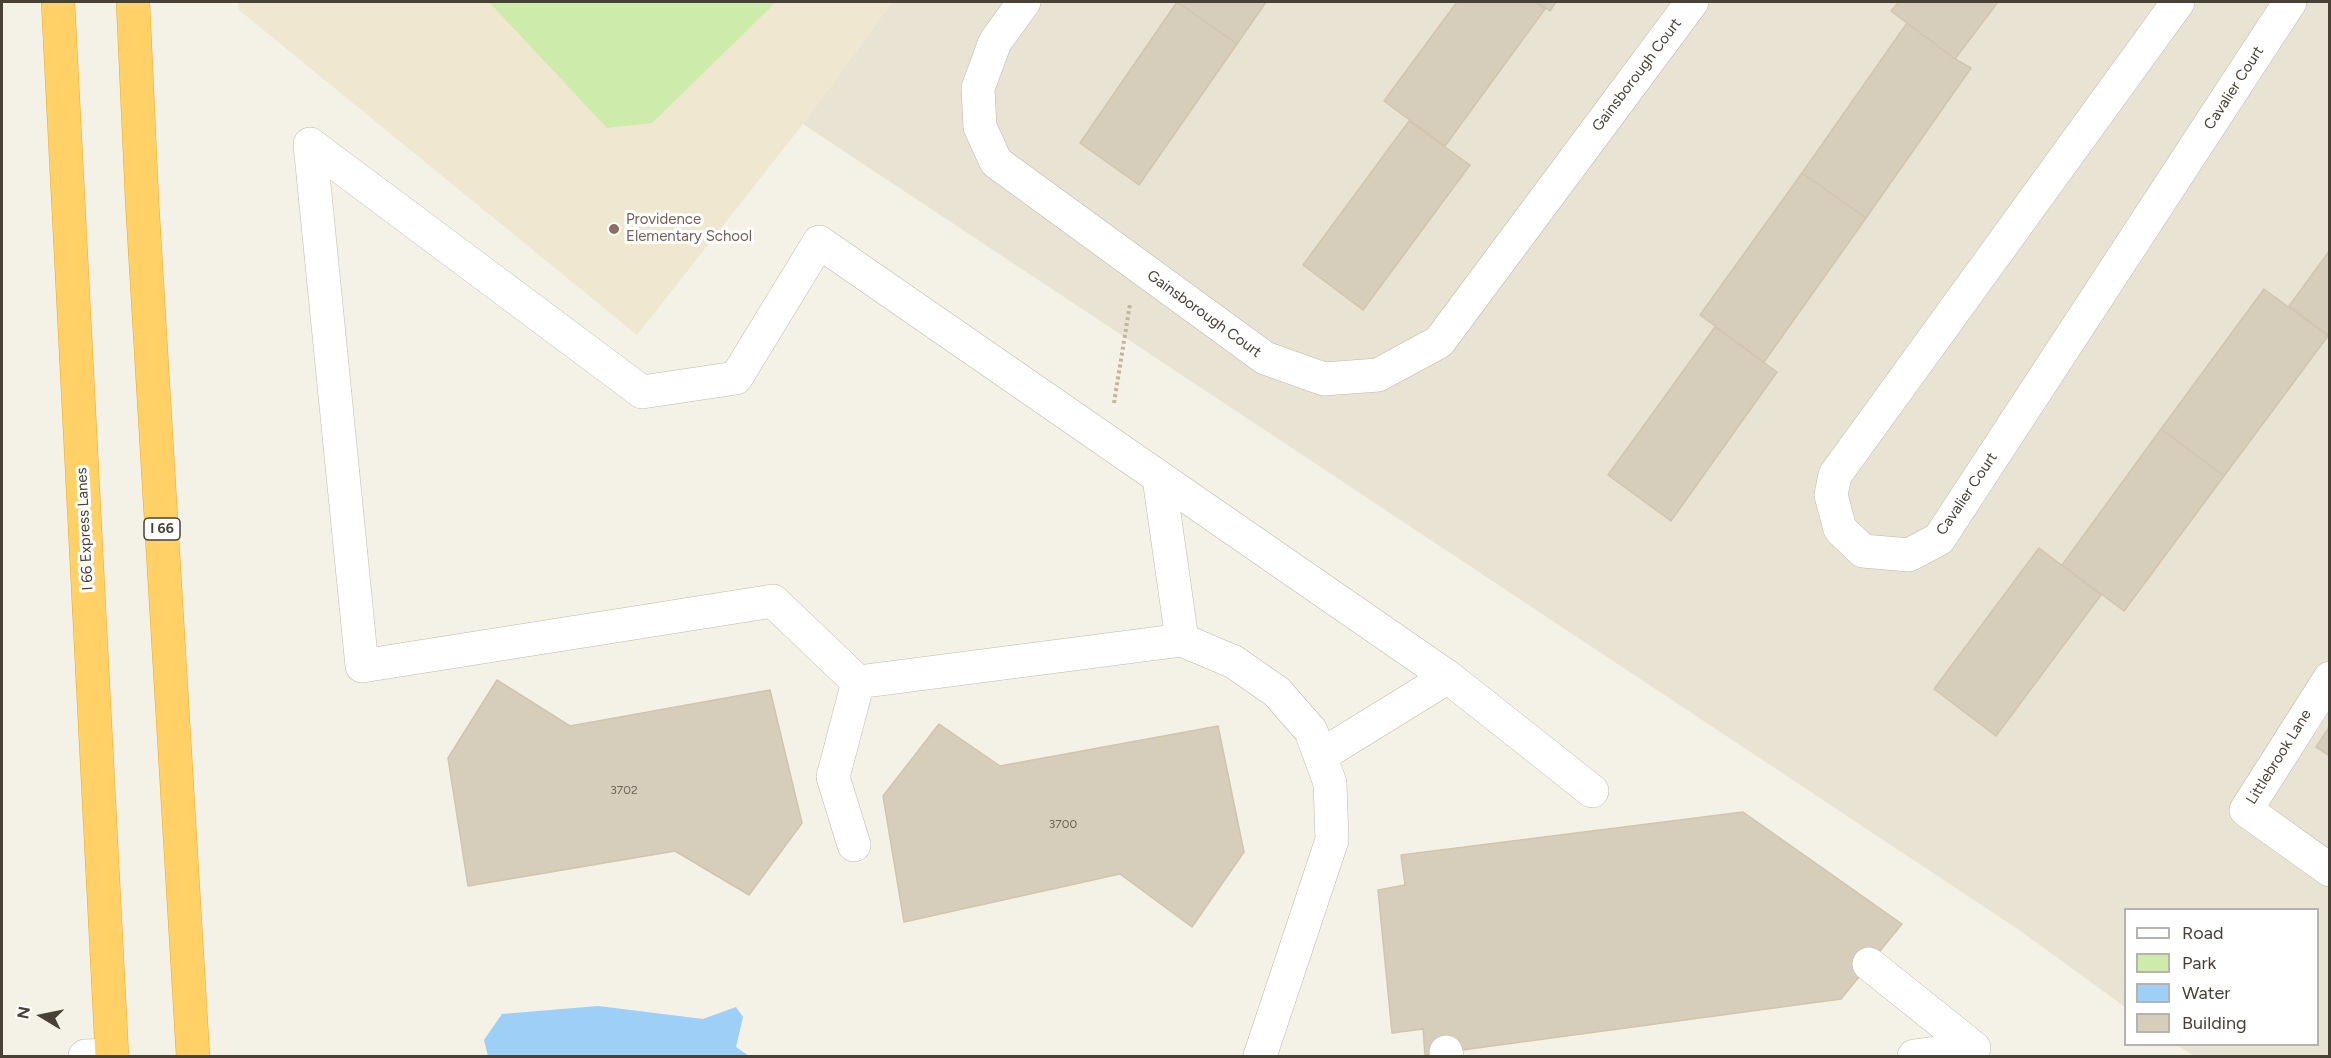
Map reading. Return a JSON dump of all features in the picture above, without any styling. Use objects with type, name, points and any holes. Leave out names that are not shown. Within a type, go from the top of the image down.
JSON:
[{"type":"highway","name":"I 66 Express Lanes","points":[[58,2],[103,1056]]},
{"type":"highway","name":"I 66","points":[[134,2],[143,212],[193,1056]]},
{"type":"street","name":"Gainsborough Court","points":[[1024,2],[995,42],[978,88],[980,127],[996,162],[1265,358],[1324,379],[1378,375],[1439,342],[1692,2]]},
{"type":"street","name":"Cavalier Court","points":[[2178,2],[1835,474],[1831,495],[1840,529],[1863,551],[1909,555],[1939,539],[2290,2]]},
{"type":"street","points":[[858,682],[773,601],[362,666],[310,144],[642,392],[736,378],[819,242],[1448,677],[1592,791]]},
{"type":"street","points":[[1159,478],[1182,640]]},
{"type":"street","points":[[858,682],[1182,640],[1234,662],[1277,692],[1311,732],[1320,756],[1330,783],[1332,840],[1260,1056]]},
{"type":"street","points":[[1320,756],[1448,677]]},
{"type":"street","name":"Littlebrook Lane","points":[[2330,678],[2246,810],[2330,870]]},
{"type":"street","points":[[854,845],[833,777],[858,682]]},
{"type":"street","points":[[1869,964],[1970,1052]]},
{"type":"street","points":[[1914,1056],[1970,1052]]},
{"type":"path","points":[[1107,441],[1136,264]]},
{"type":"shaded area","name":"Providence Elementary School","points":[[238,2],[892,2],[803,124],[637,335],[239,10]]},
{"type":"shaded area","points":[[892,2],[2329,2],[2329,1056],[2194,1056],[2179,1046],[2319,1046],[2319,908],[2124,908],[2124,1006],[2019,930],[803,124]]},
{"type":"green space","points":[[489,2],[776,2],[652,123],[607,128]]},
{"type":"water","points":[[598,1006],[703,1019],[736,1007],[743,1017],[736,1047],[749,1056],[488,1056],[484,1040],[502,1014]]},
{"type":"building","points":[[1177,2],[1237,44],[1139,185],[1080,143]]},
{"type":"building","points":[[1177,2],[1266,2],[1237,44]]},
{"type":"building","points":[[1457,2],[1535,2],[1545,9],[1445,146],[1384,101]]},
{"type":"building","points":[[1537,2],[1556,2],[1550,11]]},
{"type":"building","points":[[1899,2],[1998,2],[1955,59],[1891,11]]},
{"type":"building","points":[[1907,23],[1955,59],[1971,68],[1866,218],[1802,173]]},
{"type":"building","points":[[1409,121],[1470,165],[1363,310],[1303,265]]},
{"type":"building","points":[[1802,173],[1866,218],[1764,362],[1700,315]]},
{"type":"building","points":[[2330,250],[2330,336],[2289,306]]},
{"type":"building","points":[[2264,289],[2328,336],[2224,476],[2161,429]]},
{"type":"building","points":[[1715,327],[1777,372],[1671,521],[1608,475]]},
{"type":"building","points":[[2161,429],[2224,476],[2124,611],[2062,565]]},
{"type":"building","points":[[2039,548],[2101,595],[1996,736],[1934,689]]},
{"type":"building","points":[[497,680],[570,726],[770,690],[802,823],[749,895],[675,851],[468,886],[448,758]]},
{"type":"building","points":[[939,724],[1000,766],[1218,726],[1244,852],[1192,927],[1120,874],[904,922],[883,796]]},
{"type":"building","points":[[2330,726],[2330,756],[2316,747]]},
{"type":"building","points":[[1743,812],[1902,924],[1841,999],[1425,1055],[1423,1029],[1392,1033],[1378,890],[1405,885],[1401,855]]},
{"type":"place","name":"Providence Elementary School","points":[[614,229]]}]
